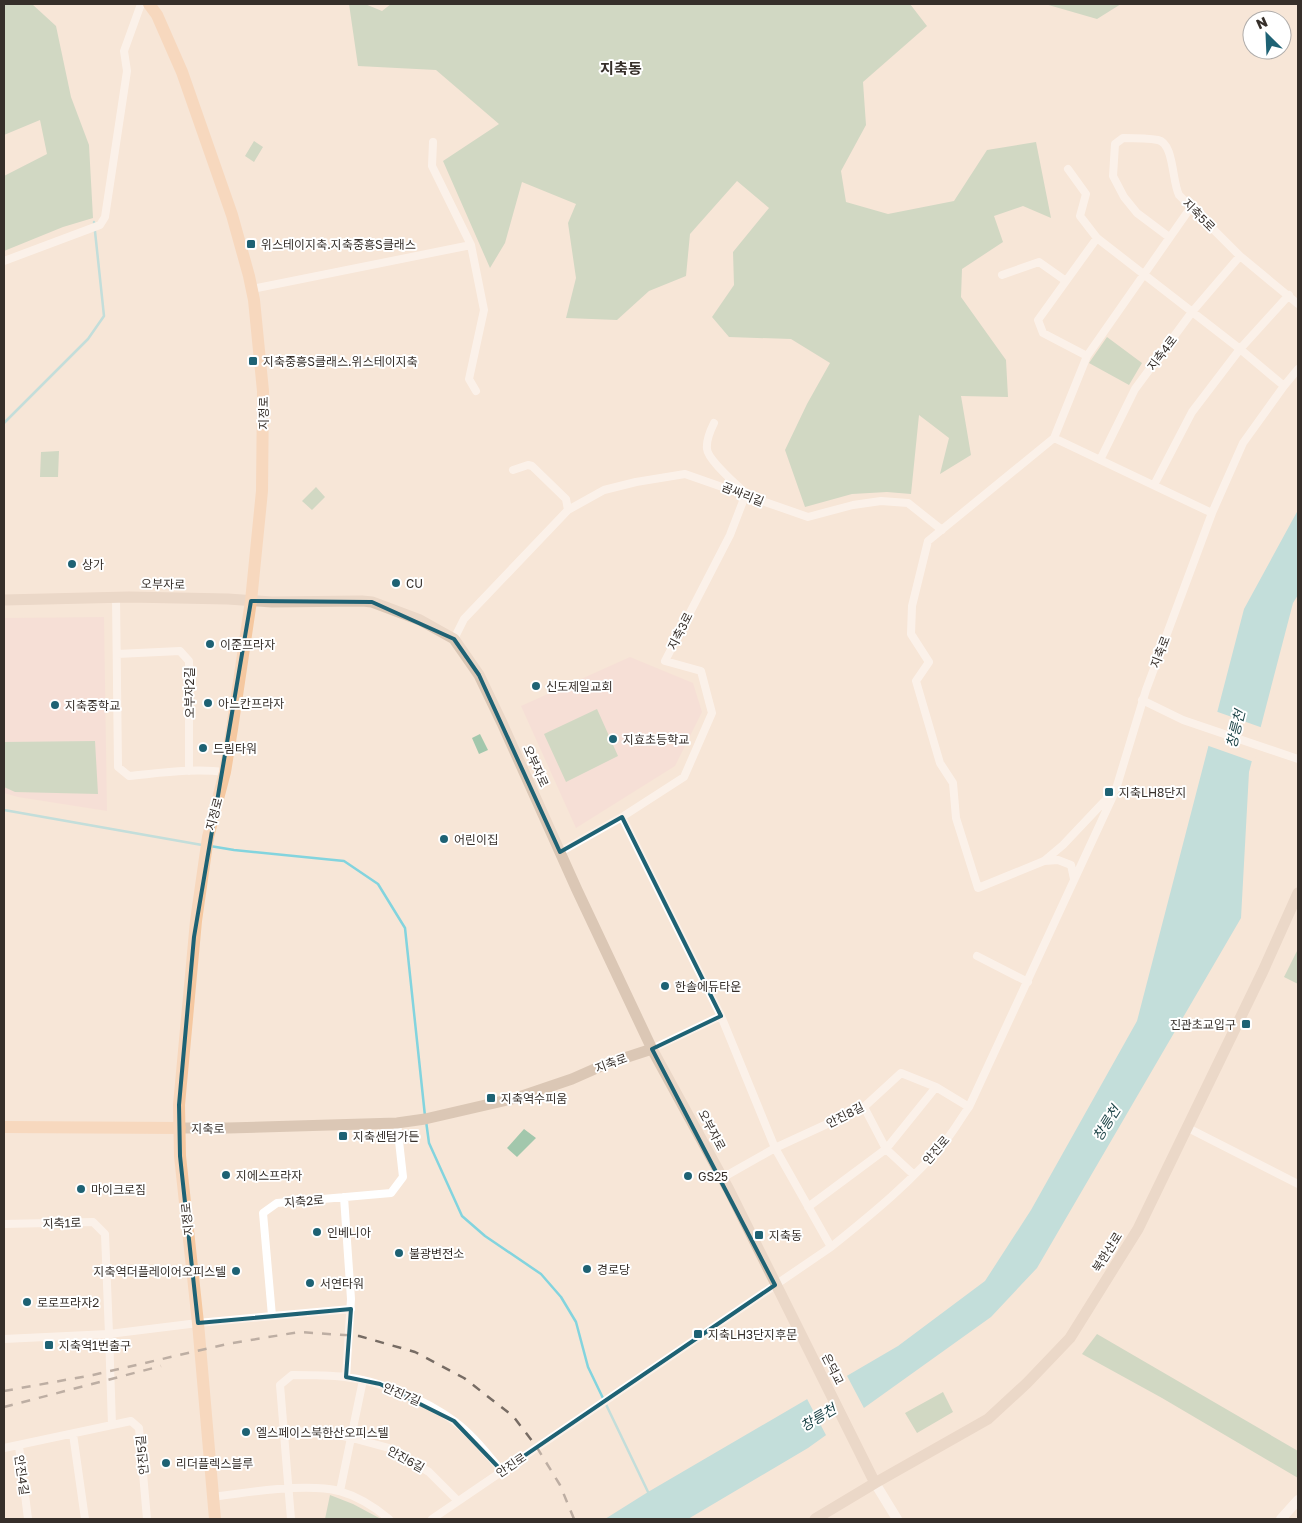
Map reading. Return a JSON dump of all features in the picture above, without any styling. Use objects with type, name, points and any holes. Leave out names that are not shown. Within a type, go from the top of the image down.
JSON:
[{"type":"main road","name":"지정로","points":[[149,4],[157,14],[182,72],[232,215],[252,289],[258,330],[263,401],[262,491],[251,601],[225,772],[208,837],[194,937],[179,1105],[180,1156],[198,1323],[215,1519]]},
{"type":"main road","name":"오부자로","points":[[4,600],[116,597],[372,602],[420,620],[454,639],[479,675],[652,1049],[750,1231],[792,1318]]},
{"type":"main road","name":"북한산로","points":[[815,1519],[988,1419],[1027,1383],[1070,1338],[1138,1229],[1264,970],[1298,893]]},
{"type":"main road","name":"지축로","points":[[4,1127],[228,1128],[397,1123],[440,1116],[516,1098],[652,1049]]},
{"type":"main road","name":"은덕교","points":[[792,1318],[875,1483]]},
{"type":"street","points":[[4,261],[100,225],[105,217],[128,71],[124,51],[141,4]]},
{"type":"street","name":"지축5로","points":[[1168,237],[1137,213],[1124,197],[1113,176],[1115,144],[1123,138],[1161,140],[1169,147],[1175,188],[1179,195],[1240,256],[1298,304]]},
{"type":"street","points":[[434,142],[432,166],[471,245],[484,310],[469,379],[476,391]]},
{"type":"street","points":[[1068,169],[1086,194],[1080,216],[1097,238],[1240,349],[1284,386]]},
{"type":"street","points":[[942,530],[1054,438],[1087,356],[1168,237],[1191,207]]},
{"type":"street","points":[[1087,356],[1043,333],[1038,320],[1097,238]]},
{"type":"street","points":[[252,289],[471,245]]},
{"type":"street","name":"지축4로","points":[[1100,460],[1135,389],[1192,312],[1240,256]]},
{"type":"street","points":[[1002,275],[1039,262],[1066,281]]},
{"type":"street","points":[[1154,486],[1192,412],[1240,349],[1289,295]]},
{"type":"street","name":"지축로","points":[[942,530],[928,541],[912,606],[911,634],[929,662],[916,682],[940,764],[953,784],[956,818],[978,888],[1044,861],[1116,789],[1142,700],[1212,513],[1243,443],[1298,369]]},
{"type":"street","points":[[714,423],[709,434],[707,450],[713,460],[743,491],[745,496]]},
{"type":"street","points":[[1054,438],[1212,513]]},
{"type":"street","points":[[513,470],[528,465],[532,466],[566,499],[568,510]]},
{"type":"street","name":"곰싸리길","points":[[454,639],[464,619],[568,510],[604,490],[636,482],[685,474],[808,517],[854,505],[881,501],[908,504],[942,530]]},
{"type":"street","name":"지축3로","points":[[560,852],[622,817],[684,777],[712,713],[701,671],[665,661],[730,534],[745,496]]},
{"type":"street","points":[[116,597],[118,768],[129,776],[189,770],[225,772]]},
{"type":"street","name":"오부자2길","points":[[117,654],[180,651],[189,661],[189,770]]},
{"type":"street","points":[[1142,700],[1183,720],[1298,759]]},
{"type":"street","name":"안진로","points":[[432,1519],[831,1247],[872,1214],[914,1175],[947,1139],[969,1107],[1116,789]]},
{"type":"street","points":[[622,817],[722,1016],[775,1148],[831,1247]]},
{"type":"street","points":[[1044,861],[1058,860],[1071,865],[1074,879]]},
{"type":"street","points":[[977,956],[1028,982]]},
{"type":"street","name":"지축로","points":[[652,1049],[722,1016]]},
{"type":"street","name":"안진8길","points":[[722,1178],[775,1148],[864,1108],[901,1073],[936,1087],[969,1107]]},
{"type":"street","points":[[808,1207],[886,1149],[936,1087]]},
{"type":"street","points":[[864,1108],[886,1149],[914,1175]]},
{"type":"street","name":"지축2로","points":[[272,1316],[263,1213],[277,1203],[391,1192],[403,1178],[397,1123]]},
{"type":"street","points":[[1188,1128],[1298,1184]]},
{"type":"street","points":[[344,1197],[351,1309],[346,1377]]},
{"type":"street","name":"지축1로","points":[[4,1224],[93,1222],[105,1234],[112,1425]]},
{"type":"street","points":[[4,1339],[109,1334],[198,1323],[351,1309]]},
{"type":"street","name":"안진7길","points":[[284,1432],[280,1385],[292,1375],[346,1377],[363,1380],[380,1384],[420,1401],[454,1421],[479,1444],[502,1471]]},
{"type":"street","points":[[340,1491],[363,1380]]},
{"type":"street","name":"안진5길","points":[[19,1446],[131,1421],[139,1428],[147,1519]]},
{"type":"street","name":"안진6길","points":[[284,1432],[320,1431],[389,1448],[429,1472],[458,1501]]},
{"type":"street","points":[[284,1432],[291,1519]]},
{"type":"street","points":[[73,1434],[85,1519]]},
{"type":"street","name":"안진4길","points":[[4,1448],[19,1446],[28,1519]]},
{"type":"street","points":[[875,1483],[897,1519]]},
{"type":"street","points":[[213,1497],[289,1489],[311,1488],[340,1491],[381,1512],[389,1519]]},
{"type":"street","points":[[1281,1519],[1298,1500]]},
{"type":"highlighted area","points":[[251,601],[372,602],[454,639],[479,675],[560,852],[622,817],[721,1016],[652,1049],[775,1285],[502,1471],[454,1421],[380,1384],[346,1377],[351,1309],[198,1323],[180,1156],[179,1105],[194,937]]},
{"type":"shaded area","name":"지축중학교","points":[[104,617],[107,811],[18,797],[4,793],[4,618]]},
{"type":"shaded area","name":"지효초등학교","points":[[630,657],[693,683],[702,712],[675,766],[576,828],[521,706]]},
{"type":"green space","points":[[4,4],[32,4],[56,26],[71,97],[89,145],[93,218],[63,227],[4,251],[4,176],[47,154],[40,120],[4,135]]},
{"type":"green space","points":[[349,4],[365,4],[382,11],[391,4],[910,4],[927,26],[863,82],[866,125],[841,171],[846,202],[888,214],[954,201],[987,150],[1036,142],[1051,218],[1023,206],[994,216],[1003,242],[962,269],[961,297],[1006,360],[1008,397],[961,396],[971,455],[940,474],[949,438],[919,415],[911,494],[887,492],[852,494],[805,507],[785,450],[807,404],[830,363],[791,339],[729,337],[712,317],[734,285],[733,252],[769,208],[737,181],[690,234],[686,276],[649,291],[617,320],[566,318],[576,278],[568,223],[576,204],[522,182],[505,243],[490,268],[443,161],[499,124],[436,70],[358,66]]},
{"type":"green space","points":[[1045,4],[1121,4],[1097,19]]},
{"type":"green space","points":[[254,141],[263,147],[254,162],[245,156]]},
{"type":"green space","points":[[1107,337],[1142,363],[1129,385],[1089,363]]},
{"type":"green space","points":[[59,451],[58,477],[40,477],[41,452]]},
{"type":"green space","points":[[316,487],[325,497],[312,510],[302,501]]},
{"type":"green space","points":[[597,709],[618,756],[566,782],[544,734]]},
{"type":"green space","points":[[480,734],[488,750],[479,754],[472,738]]},
{"type":"green space","points":[[95,741],[98,794],[15,792],[4,787],[4,742]]},
{"type":"green space","points":[[1298,949],[1298,984],[1284,977]]},
{"type":"green space","points":[[524,1129],[536,1138],[517,1157],[507,1148]]},
{"type":"green space","points":[[1097,1334],[1298,1451],[1298,1478],[1162,1398],[1082,1354]]},
{"type":"green space","points":[[943,1392],[953,1412],[917,1433],[905,1413]]},
{"type":"green space","points":[[330,1495],[353,1504],[381,1519],[325,1519]]},
{"type":"water","name":"창릉천","points":[[1298,510],[1298,595],[1293,603],[1249,772],[1241,918],[1037,1268],[991,1317],[808,1448],[688,1519],[605,1519],[898,1346],[985,1281],[1031,1210],[1137,1021],[1244,609]]},
{"type":"pier","points":[[1215,711],[1263,728],[1254,762],[1206,745]]},
{"type":"pier","points":[[846,1374],[865,1410],[827,1437],[806,1397]]},
{"type":"waterway","points":[[4,423],[88,339],[104,316],[94,222]]},
{"type":"waterway","points":[[4,810],[202,845]]},
{"type":"waterway","points":[[210,846],[344,861],[378,884],[405,928],[425,1116]]},
{"type":"waterway","points":[[426,1121],[429,1143],[462,1216],[485,1236],[541,1274],[561,1297],[576,1322],[588,1367],[649,1494]]},
{"type":"railway","points":[[4,1391],[93,1375],[227,1344],[299,1332],[359,1336],[415,1352],[464,1378],[513,1416],[536,1446],[560,1485],[574,1519]]},
{"type":"railway","points":[[4,1407],[161,1366]]},
{"type":"place","name":"위스테이지축.지축중흥S클래스","points":[[251,244]]},
{"type":"place","name":"지축중흥S클래스.위스테이지축","points":[[253,361]]},
{"type":"place","name":"상가","points":[[72,564]]},
{"type":"place","name":"CU","points":[[396,583]]},
{"type":"place","name":"이준프라자","points":[[210,644]]},
{"type":"place","name":"신도제일교회","points":[[536,686]]},
{"type":"place","name":"아느칸프라자","points":[[208,703]]},
{"type":"place","name":"지축중학교","points":[[55,705]]},
{"type":"place","name":"지효초등학교","points":[[613,739]]},
{"type":"place","name":"드림타워","points":[[203,748]]},
{"type":"place","name":"지축LH8단지","points":[[1109,792]]},
{"type":"place","name":"어린이집","points":[[444,839]]},
{"type":"place","name":"한솔에듀타운","points":[[665,986]]},
{"type":"place","name":"진관초교입구","points":[[1246,1024]]},
{"type":"place","name":"지축역수피움","points":[[491,1098]]},
{"type":"place","name":"지축센텀가든","points":[[343,1136]]},
{"type":"place","name":"지에스프라자","points":[[226,1175]]},
{"type":"place","name":"GS25","points":[[688,1176]]},
{"type":"place","name":"마이크로짐","points":[[81,1189]]},
{"type":"place","name":"인베니아","points":[[317,1232]]},
{"type":"place","name":"지축동","points":[[759,1235]]},
{"type":"place","name":"불광변전소","points":[[399,1253]]},
{"type":"place","name":"경로당","points":[[587,1269]]},
{"type":"place","name":"지축역더플레이어오피스텔","points":[[236,1271]]},
{"type":"place","name":"서연타워","points":[[310,1283]]},
{"type":"place","name":"로로프라자2","points":[[27,1302]]},
{"type":"place","name":"지축LH3단지후문","points":[[698,1334]]},
{"type":"place","name":"지축역1번출구","points":[[49,1345]]},
{"type":"place","name":"엘스페이스북한산오피스텔","points":[[246,1432]]},
{"type":"place","name":"리더플렉스블루","points":[[166,1463]]},
{"type":"district","name":"지축동","points":[[621,68]]}]
